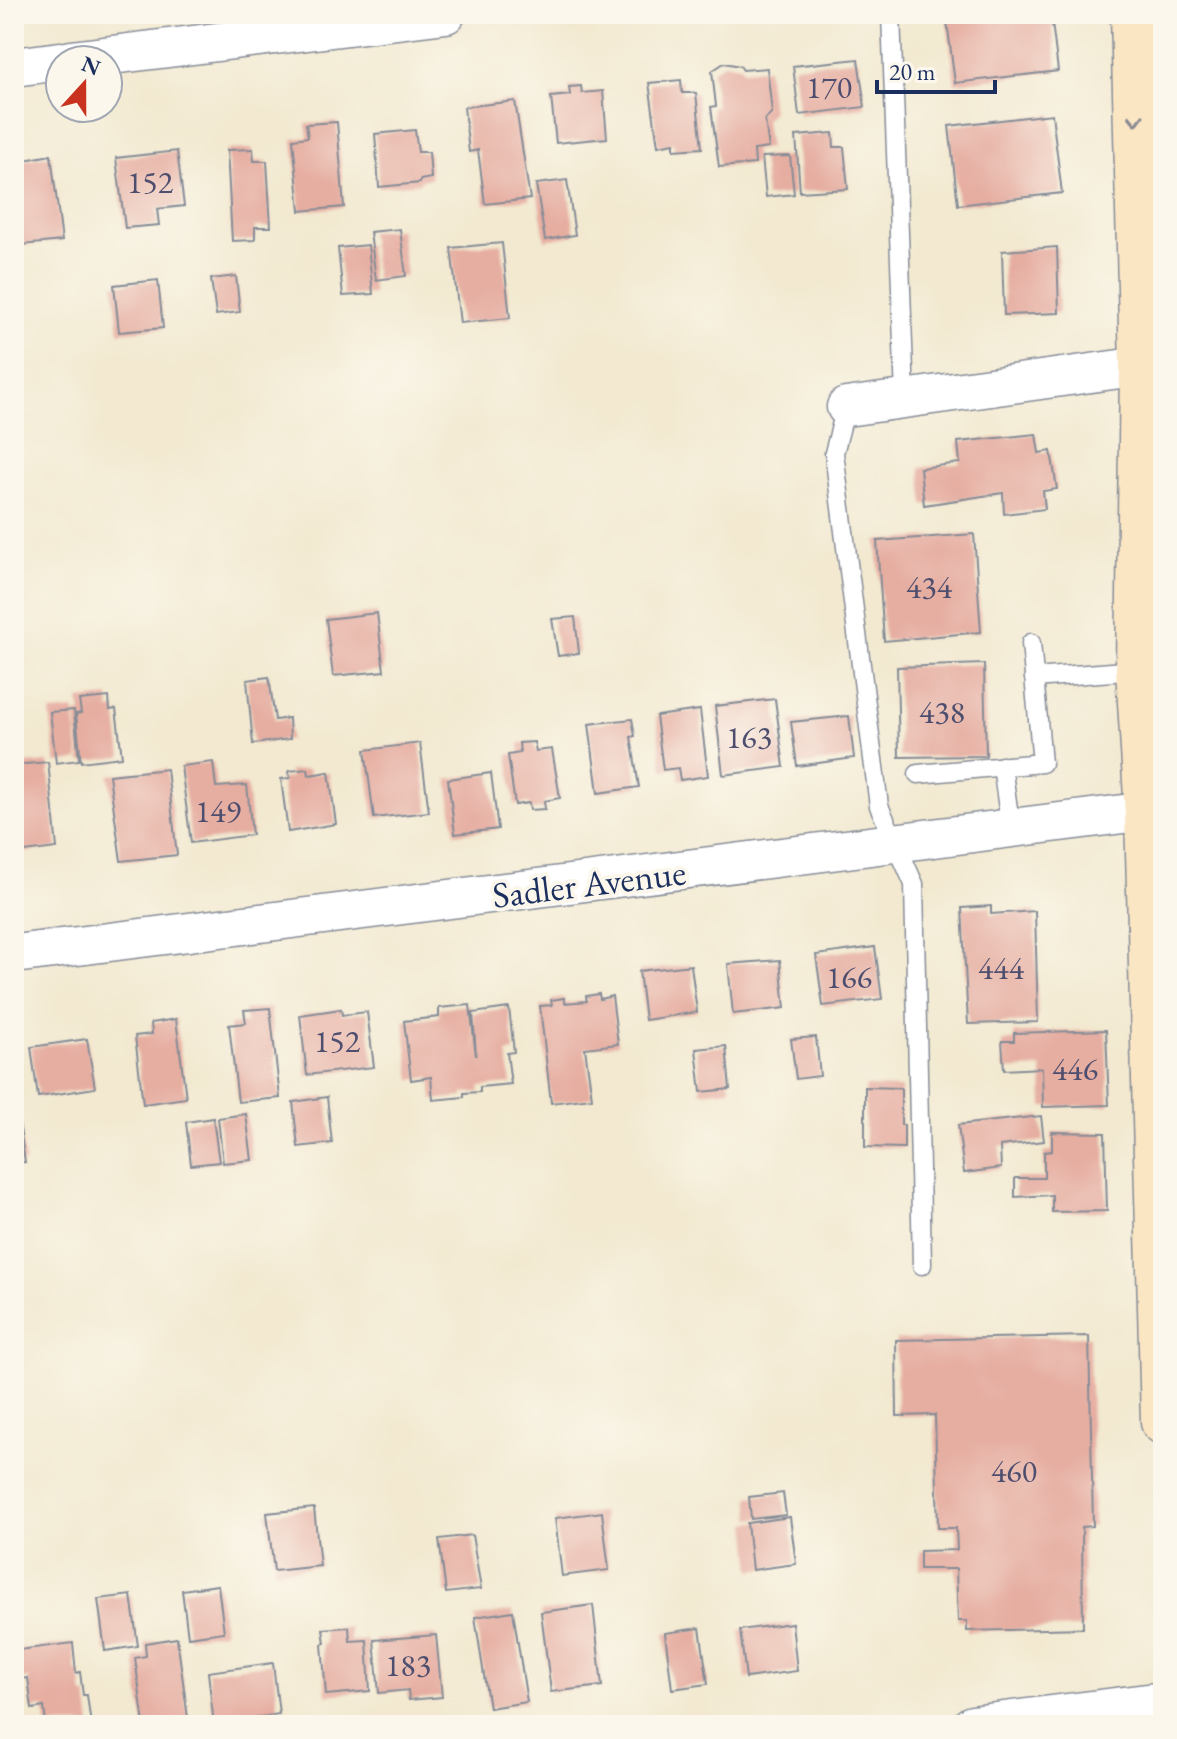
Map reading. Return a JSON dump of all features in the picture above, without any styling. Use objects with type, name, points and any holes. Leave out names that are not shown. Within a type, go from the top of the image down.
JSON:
[{"type":"main road","points":[[1133,14],[1152,365],[1138,670],[1155,811],[1163,1422]]},
{"type":"street","points":[[124,53],[446,14]]},
{"type":"street","points":[[14,67],[44,63]]},
{"type":"street","points":[[846,407],[1152,365]]},
{"type":"street","name":"Sadler Avenue","points":[[14,954],[1155,811]]},
{"type":"street","points":[[972,1725],[1163,1701]]},
{"type":"lane","points":[[891,14],[905,399]]},
{"type":"lane","points":[[846,407],[834,453],[879,806],[898,844],[914,889],[922,1265]]},
{"type":"lane","points":[[918,774],[1042,763],[1031,643]]},
{"type":"lane","points":[[1034,678],[1138,670]]},
{"type":"lane","points":[[1002,766],[1011,830]]},
{"type":"building","points":[[946,14],[1051,14],[1058,71],[955,83]]},
{"type":"building","points":[[858,59],[865,107],[799,115],[793,66]]},
{"type":"building","points":[[724,63],[740,66],[743,70],[767,68],[772,112],[765,120],[769,148],[754,150],[755,164],[719,167],[711,107],[716,106],[712,71]]},
{"type":"building","points":[[681,80],[682,93],[696,93],[702,148],[674,150],[674,143],[658,146],[649,83]]},
{"type":"building","points":[[581,86],[582,93],[603,91],[607,138],[556,143],[551,97],[570,95],[569,87]]},
{"type":"building","points":[[515,101],[530,199],[485,204],[478,150],[469,152],[464,107]]},
{"type":"building","points":[[1052,114],[1062,193],[958,205],[949,126]]},
{"type":"building","points":[[337,122],[344,207],[300,211],[293,139],[308,137],[306,124]]},
{"type":"building","points":[[415,130],[418,152],[429,152],[431,178],[420,180],[420,183],[379,187],[375,134]]},
{"type":"building","points":[[833,133],[834,147],[844,147],[848,189],[800,192],[796,136]]},
{"type":"building","points":[[253,149],[254,161],[267,161],[271,227],[255,227],[255,240],[232,241],[227,150]]},
{"type":"building","points":[[177,151],[184,206],[157,209],[159,225],[125,228],[116,158]]},
{"type":"building","points":[[51,155],[62,241],[22,245],[14,162]]},
{"type":"building","points":[[790,156],[794,194],[766,197],[762,157]]},
{"type":"building","points":[[567,180],[575,235],[545,240],[536,184]]},
{"type":"building","points":[[400,229],[406,276],[376,280],[370,232]]},
{"type":"building","points":[[502,243],[510,318],[460,323],[451,248]]},
{"type":"building","points":[[368,245],[373,294],[343,296],[338,248]]},
{"type":"building","points":[[1057,247],[1059,313],[1004,315],[1002,251]]},
{"type":"building","points":[[236,276],[240,312],[216,315],[211,279]]},
{"type":"building","points":[[158,280],[163,328],[119,332],[114,285]]},
{"type":"building","points":[[1036,434],[1039,453],[1051,451],[1057,489],[1043,491],[1045,509],[1004,514],[1003,493],[924,505],[920,468],[960,463],[958,442]]},
{"type":"building","points":[[974,534],[981,632],[884,641],[877,541]]},
{"type":"building","points":[[377,613],[384,671],[333,676],[326,619]]},
{"type":"building","points":[[575,617],[579,653],[558,656],[552,619]]},
{"type":"building","points":[[984,664],[986,756],[899,757],[897,667]]},
{"type":"building","points":[[269,677],[275,720],[289,718],[290,739],[253,744],[247,680]]},
{"type":"building","points":[[109,697],[110,710],[116,709],[122,757],[81,762],[76,714],[81,713],[79,700]]},
{"type":"building","points":[[775,699],[784,767],[723,775],[715,706]]},
{"type":"building","points":[[74,710],[79,760],[56,763],[50,712]]},
{"type":"building","points":[[700,710],[708,776],[680,780],[678,768],[663,770],[656,716]]},
{"type":"building","points":[[849,716],[854,758],[797,766],[791,722]]},
{"type":"building","points":[[632,719],[635,736],[631,737],[639,787],[598,793],[589,724]]},
{"type":"building","points":[[534,742],[536,751],[552,749],[560,798],[544,801],[545,809],[530,810],[529,803],[515,805],[508,755],[520,753],[519,743]]},
{"type":"building","points":[[420,743],[429,812],[374,818],[365,750]]},
{"type":"building","points":[[48,762],[57,848],[17,853],[14,765]]},
{"type":"building","points":[[213,762],[216,787],[247,785],[252,835],[191,843],[181,766]]},
{"type":"building","points":[[167,769],[177,855],[121,861],[109,775]]},
{"type":"building","points":[[308,769],[309,775],[329,772],[336,824],[288,832],[281,779],[290,778],[289,771]]},
{"type":"building","points":[[491,773],[498,829],[455,834],[448,779]]},
{"type":"building","points":[[991,906],[991,914],[1035,911],[1038,1022],[968,1024],[962,908]]},
{"type":"building","points":[[875,947],[882,999],[823,1006],[816,955]]},
{"type":"building","points":[[780,960],[785,1008],[733,1014],[728,964]]},
{"type":"building","points":[[691,965],[697,1012],[645,1020],[639,971]]},
{"type":"building","points":[[599,994],[600,999],[612,996],[618,1044],[585,1048],[592,1098],[551,1103],[540,1006],[552,1005],[551,1000],[564,998],[565,1003],[587,1001],[586,996]]},
{"type":"building","points":[[470,1005],[476,1056],[473,1013],[509,1008],[514,1052],[507,1053],[511,1084],[480,1087],[480,1092],[464,1093],[464,1097],[433,1100],[431,1077],[411,1080],[404,1021],[439,1017],[439,1008]]},
{"type":"building","points":[[270,1008],[280,1098],[238,1102],[229,1025],[246,1023],[244,1010]]},
{"type":"building","points":[[341,1009],[342,1015],[367,1012],[374,1067],[307,1075],[300,1015]]},
{"type":"building","points":[[176,1019],[186,1098],[143,1104],[135,1036],[152,1034],[151,1023]]},
{"type":"building","points":[[1106,1030],[1109,1105],[1043,1107],[1042,1068],[1004,1070],[1002,1041],[1014,1041],[1014,1033]]},
{"type":"building","points":[[816,1037],[820,1076],[796,1079],[791,1039]]},
{"type":"building","points":[[87,1039],[95,1088],[38,1097],[31,1047]]},
{"type":"building","points":[[726,1046],[730,1089],[701,1092],[696,1049]]},
{"type":"building","points":[[865,1087],[901,1088],[904,1148],[865,1147]]},
{"type":"building","points":[[14,1088],[25,1162],[14,1163]]},
{"type":"building","points":[[327,1097],[332,1143],[298,1147],[293,1102]]},
{"type":"building","points":[[246,1114],[252,1160],[223,1163],[218,1118]]},
{"type":"building","points":[[1041,1116],[1044,1141],[1000,1146],[1001,1168],[964,1173],[958,1125]]},
{"type":"building","points":[[213,1118],[219,1162],[191,1165],[186,1122]]},
{"type":"building","points":[[1052,1132],[1105,1133],[1107,1211],[1052,1212],[1052,1195],[1015,1197],[1015,1178],[1044,1178],[1044,1152],[1052,1151]]},
{"type":"building","points":[[1089,1336],[1093,1526],[1082,1527],[1083,1628],[967,1631],[967,1621],[958,1621],[956,1569],[920,1569],[920,1551],[957,1550],[956,1528],[938,1528],[935,1415],[897,1416],[896,1340]]},
{"type":"building","points":[[783,1493],[786,1515],[751,1519],[749,1497]]},
{"type":"building","points":[[314,1508],[320,1566],[274,1571],[267,1513]]},
{"type":"building","points":[[602,1512],[609,1570],[562,1576],[555,1518]]},
{"type":"building","points":[[790,1517],[796,1564],[752,1570],[747,1523]]},
{"type":"building","points":[[472,1535],[481,1589],[446,1593],[439,1539]]},
{"type":"building","points":[[218,1585],[224,1632],[188,1637],[182,1590]]},
{"type":"building","points":[[131,1595],[138,1646],[105,1651],[98,1599]]},
{"type":"building","points":[[593,1605],[602,1686],[551,1692],[541,1612]]},
{"type":"building","points":[[513,1611],[527,1702],[489,1708],[475,1617]]},
{"type":"building","points":[[792,1623],[797,1671],[746,1678],[740,1630]]},
{"type":"building","points":[[349,1627],[350,1641],[367,1640],[370,1691],[326,1695],[323,1629]]},
{"type":"building","points":[[700,1628],[708,1684],[672,1689],[665,1633]]},
{"type":"building","points":[[436,1635],[442,1697],[409,1700],[408,1690],[379,1693],[374,1640]]},
{"type":"building","points":[[177,1638],[189,1725],[144,1725],[135,1658],[146,1656],[145,1643]]},
{"type":"building","points":[[73,1643],[76,1673],[80,1672],[83,1695],[87,1695],[91,1725],[46,1725],[44,1707],[32,1709],[28,1678],[21,1679],[18,1650]]},
{"type":"building","points":[[273,1663],[279,1714],[248,1719],[249,1725],[214,1725],[208,1672]]}]
